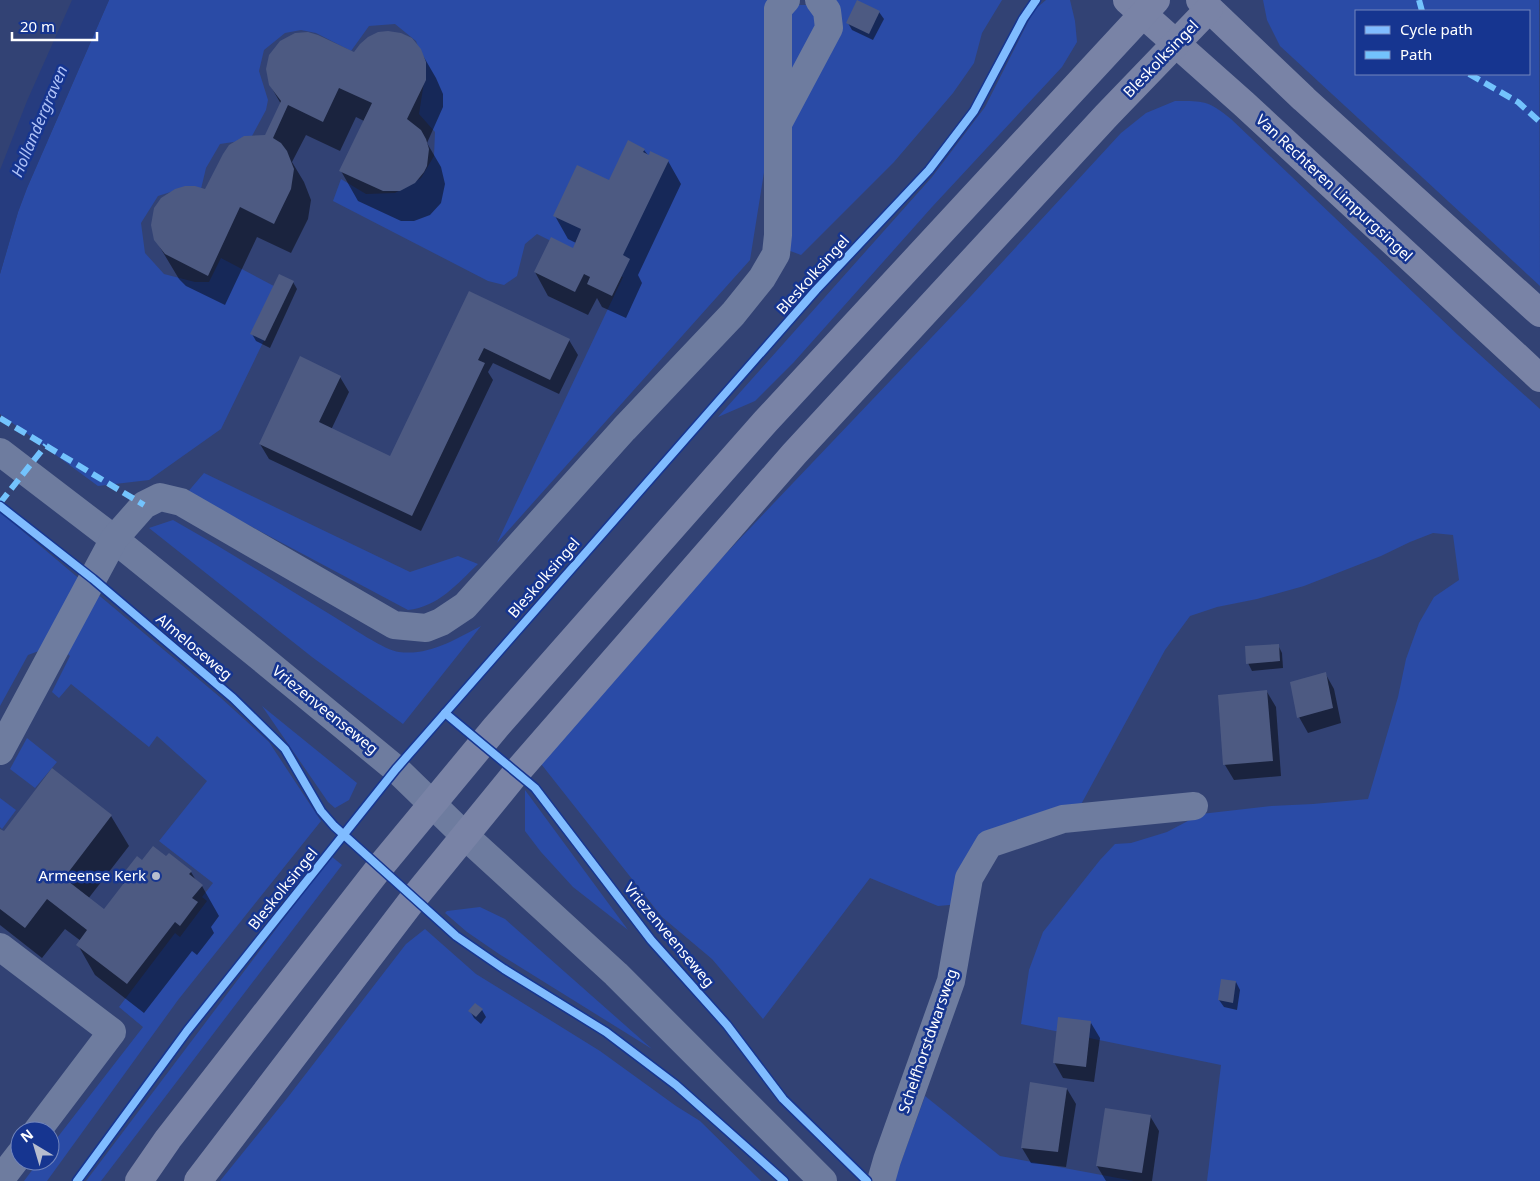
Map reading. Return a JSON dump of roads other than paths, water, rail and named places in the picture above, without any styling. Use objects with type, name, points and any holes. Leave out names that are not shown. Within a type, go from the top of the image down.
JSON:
[{"type":"main road","name":"Bleskolksingel","points":[[198,1181],[410,904],[516,773],[794,454],[1106,116],[1176,43],[1209,3]]},
{"type":"main road","points":[[1209,3],[1304,99],[1540,313]]},
{"type":"main road","name":"Van Rechteren Limpurgsingel","points":[[1142,5],[1176,43],[1540,378]]},
{"type":"main road","points":[[139,1181],[168,1139],[380,867],[496,727],[765,422],[1142,5]]},
{"type":"street","points":[[0,751],[114,540],[144,505],[160,497],[181,502],[394,625],[426,628],[441,622],[466,606],[624,429],[733,314],[762,278],[776,254],[778,235],[778,10],[786,0]]},
{"type":"street","points":[[778,124],[829,28],[826,11],[820,0]]},
{"type":"street","name":"Vriezenveenseweg","points":[[0,452],[114,540],[396,769],[464,835],[616,974],[823,1181]]},
{"type":"street","name":"Schelfhorstdwarsweg","points":[[881,1181],[951,981],[969,878],[989,844],[1062,819],[1194,806]]},
{"type":"street","points":[[0,947],[112,1032],[45,1121]]},
{"type":"street","points":[[0,1180],[10,1167]]},
{"type":"water","name":"Hollandergraven","points":[[72,0],[109,0],[27,188],[0,274],[0,170],[27,101]]},
{"type":"place","name":"Armeense Kerk","points":[[156,876]]}]
